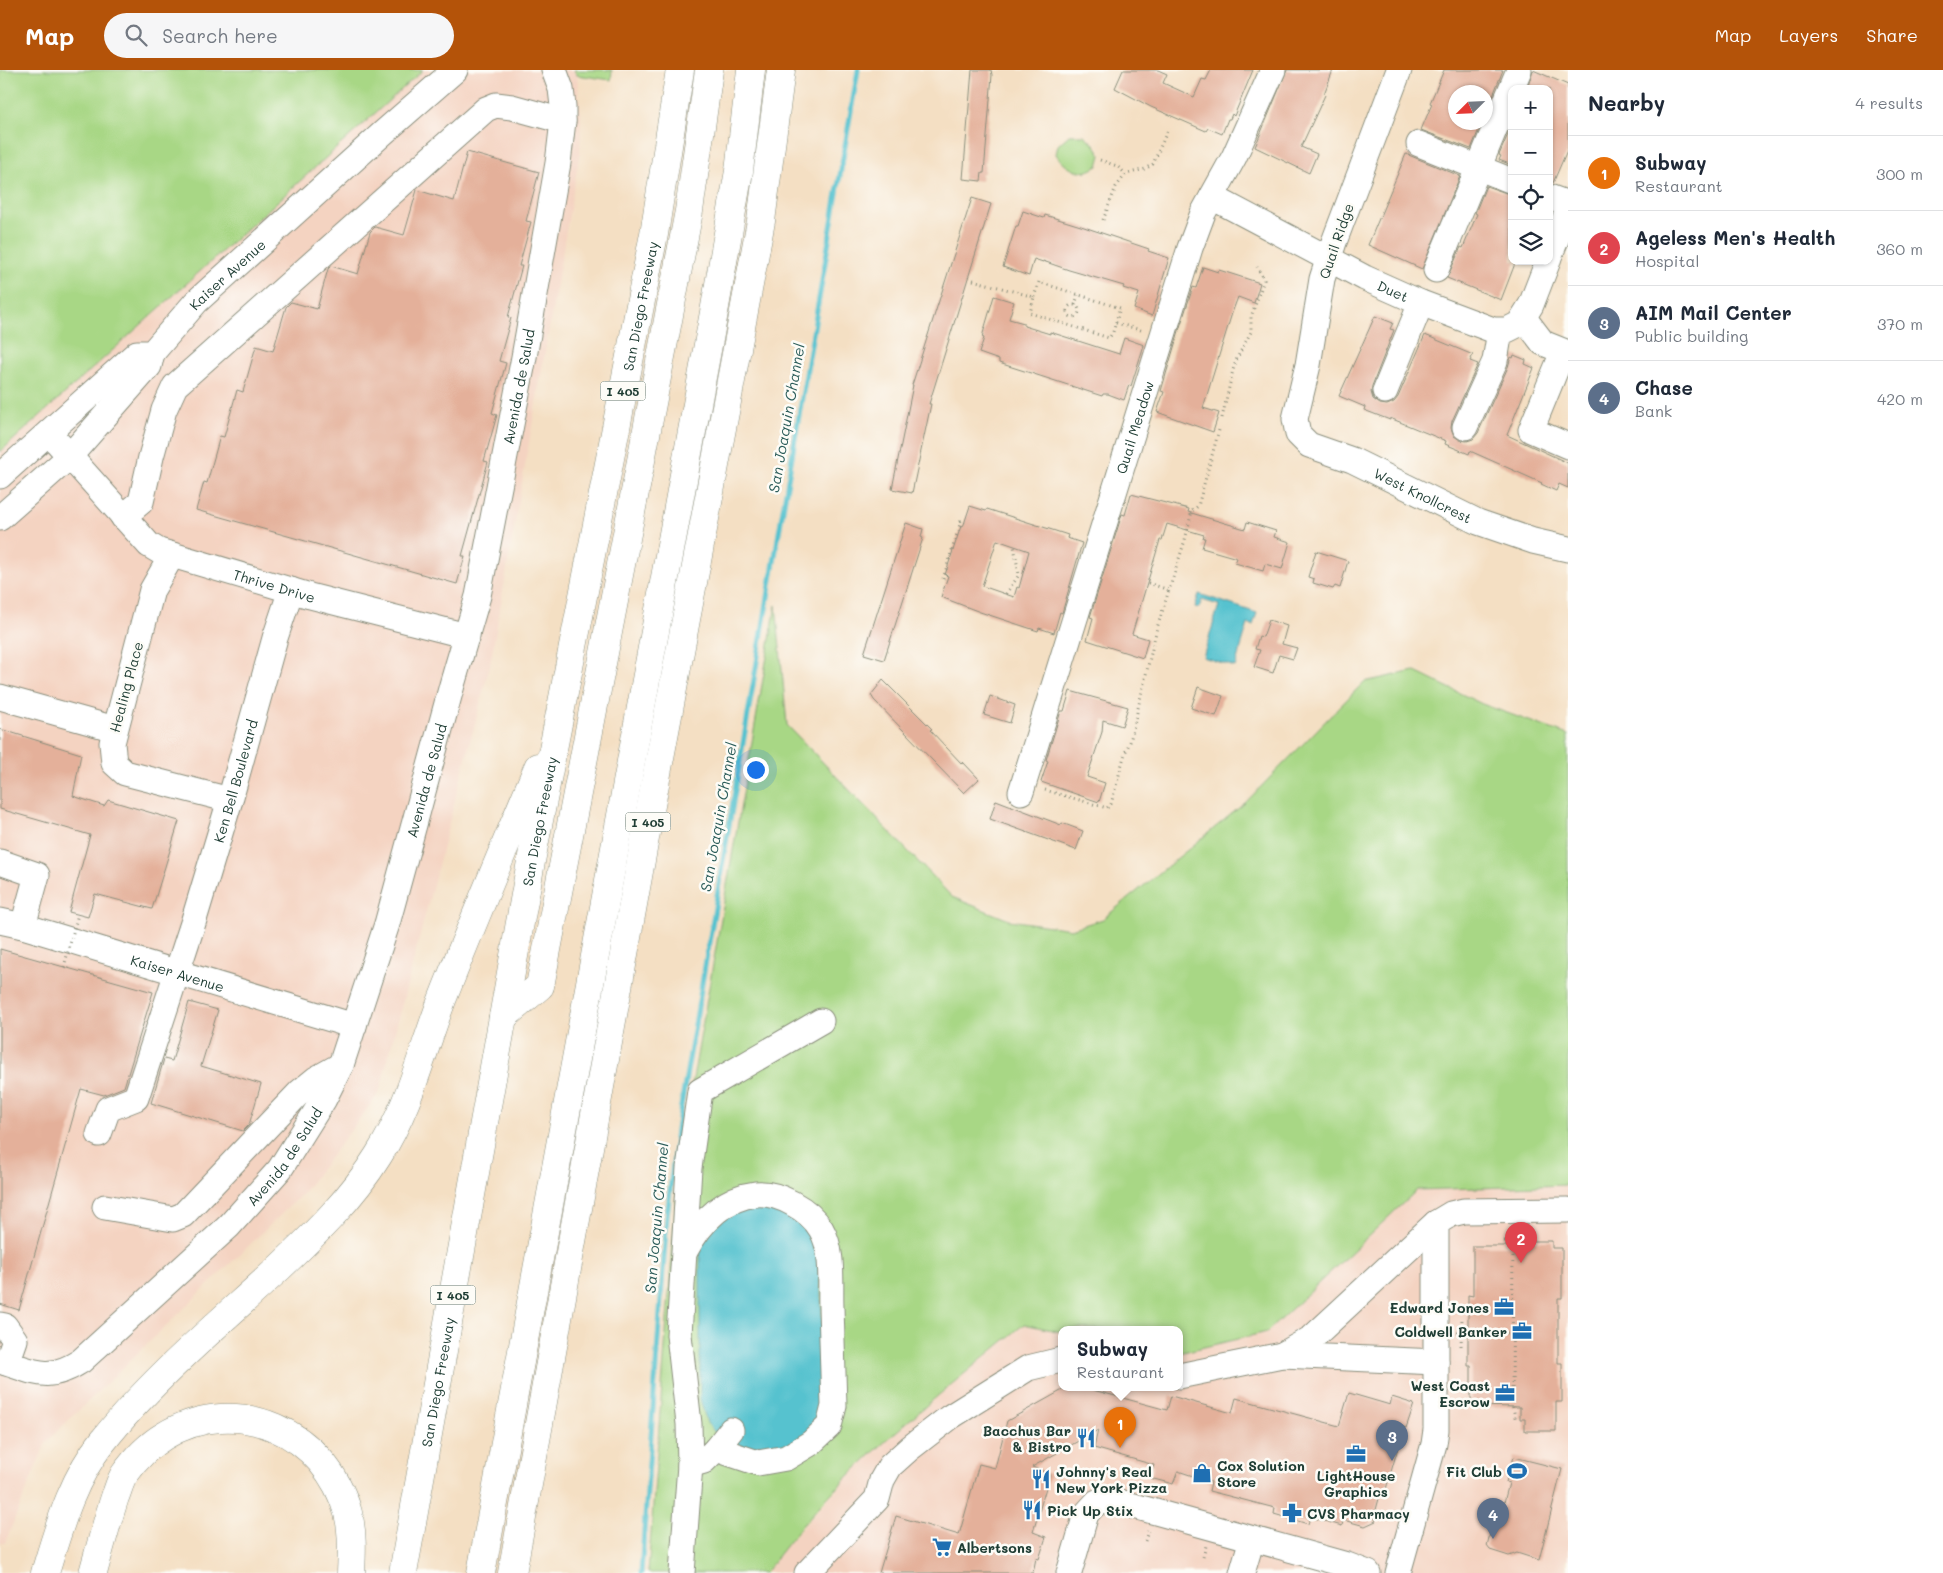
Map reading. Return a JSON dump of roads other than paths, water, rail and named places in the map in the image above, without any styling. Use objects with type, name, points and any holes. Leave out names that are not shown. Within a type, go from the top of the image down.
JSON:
[{"type":"highway","name":"San Diego Freeway","points":[[403,1573],[560,711],[654,234],[680,70]]},
{"type":"highway","points":[[503,1017],[540,986],[689,210],[709,70]]},
{"type":"highway","points":[[481,1573],[714,317],[739,170],[752,70]]},
{"type":"highway","name":"I 405","points":[[512,1573],[759,230],[781,70]]},
{"type":"highway","points":[[45,1573],[62,1514],[80,1478],[102,1442],[175,1365],[320,1230],[378,1156],[399,1117],[419,1069],[442,1002],[560,711]]},
{"type":"highway","points":[[93,1573],[122,1478],[138,1458],[163,1436],[186,1426],[210,1420],[238,1418],[280,1428],[314,1452],[330,1472],[348,1514],[352,1546],[352,1573]]},
{"type":"street","name":"Kaiser Avenue","points":[[69,457],[149,366],[152,353],[196,302],[383,132],[455,70]]},
{"type":"street","name":"Avenida de Salud","points":[[4,1362],[31,1371],[52,1374],[66,1371],[80,1361],[229,1226],[280,1169],[324,1099],[341,1065],[398,886],[478,596],[550,215],[563,120],[561,88],[554,70]]},
{"type":"street","name":"Quail Meadow","points":[[1033,791],[1190,248],[1202,213],[1234,157],[1273,70]]},
{"type":"street","name":"Quail Ridge","points":[[1295,419],[1308,366],[1319,293],[1328,257],[1399,70]]},
{"type":"street","points":[[1436,270],[1518,70]]},
{"type":"street","points":[[124,517],[141,502],[164,410],[175,386],[486,109],[496,105],[512,107],[563,120]]},
{"type":"street","points":[[1420,144],[1508,179]]},
{"type":"street","name":"Duet","points":[[1212,196],[1328,257],[1348,270],[1421,302],[1486,328],[1500,331]]},
{"type":"street","points":[[1553,198],[1568,204]]},
{"type":"street","points":[[1466,427],[1495,360],[1500,331],[1513,328],[1524,318],[1554,257],[1568,210]]},
{"type":"street","points":[[1385,391],[1421,302]]},
{"type":"street","points":[[1524,318],[1544,343],[1566,353],[1531,430],[1568,446]]},
{"type":"street","points":[[0,476],[137,353],[152,353]]},
{"type":"street","name":"West Knollcrest","points":[[1295,419],[1298,434],[1309,445],[1352,460],[1478,522],[1533,541],[1568,549]]},
{"type":"street","name":"Thrive Drive","points":[[48,433],[149,545],[158,552],[291,590],[467,636]]},
{"type":"street","points":[[0,518],[69,457]]},
{"type":"street","points":[[105,496],[110,522],[147,563],[152,590]]},
{"type":"street","name":"Healing Place","points":[[172,555],[152,590],[112,743],[114,763],[125,773],[230,800]]},
{"type":"street","name":"Ken Bell Boulevard","points":[[99,1134],[108,1108],[136,1098],[193,923],[230,800],[274,638],[291,590]]},
{"type":"street","points":[[0,697],[116,729]]},
{"type":"street","points":[[0,862],[37,875],[11,924]]},
{"type":"street","name":"Kaiser Avenue","points":[[11,924],[354,1026]]},
{"type":"street","points":[[682,1573],[690,1465],[689,1424],[679,1335],[689,1168],[700,1091],[821,1021]]},
{"type":"street","points":[[105,1207],[173,1220],[183,1215],[300,1092],[316,1079],[341,1065]]},
{"type":"street","points":[[685,1251],[695,1232],[715,1212],[729,1201],[745,1196],[766,1193],[787,1200],[808,1214],[820,1228],[829,1253],[834,1406],[829,1426],[811,1443],[786,1458],[758,1463],[723,1439],[704,1461],[690,1465]]},
{"type":"street","points":[[1282,1355],[1312,1338],[1436,1223],[1451,1214],[1464,1212],[1568,1210]]},
{"type":"street","points":[[1398,1573],[1434,1444],[1436,1430],[1436,1223]]},
{"type":"street","points":[[0,1325],[5,1326],[15,1340],[4,1362]]},
{"type":"street","points":[[1183,1375],[1282,1355],[1436,1362]]},
{"type":"street","points":[[807,1573],[877,1499],[882,1480],[890,1466],[910,1448],[950,1417],[1028,1368],[1058,1361]]},
{"type":"street","points":[[1069,1573],[1086,1514],[1097,1502],[1116,1501],[1347,1565],[1368,1573]]},
{"type":"street","points":[[1242,1573],[1252,1539]]},
{"type":"water","points":[[1199,594],[1257,613],[1253,625],[1248,624],[1235,667],[1203,657],[1219,605],[1202,600],[1199,608],[1195,607]]},
{"type":"water","points":[[767,1206],[800,1224],[809,1233],[814,1245],[821,1290],[824,1412],[812,1430],[788,1445],[768,1450],[751,1449],[719,1437],[707,1423],[700,1399],[700,1253],[705,1237],[727,1215],[743,1209]]},
{"type":"waterway","name":"San Joaquin Channel","points":[[641,1573],[667,1216],[677,1130],[858,70]]},
{"type":"place","name":"Ageless Men's Health","points":[[1521,1263]]},
{"type":"place","name":"Edward Jones","points":[[1504,1307]]},
{"type":"place","name":"Coldwell Banker","points":[[1522,1331]]},
{"type":"place","name":"West Coast Escrow","points":[[1505,1393]]},
{"type":"place","name":"Bacchus Bar & Bistro","points":[[1086,1438]]},
{"type":"place","name":"Subway","points":[[1120,1448]]},
{"type":"place","name":"LightHouse Graphics","points":[[1356,1454]]},
{"type":"place","name":"AIM Mail Center","points":[[1392,1461]]},
{"type":"place","name":"Fit Club","points":[[1517,1471]]},
{"type":"place","name":"Cox Solution Store","points":[[1202,1473]]},
{"type":"place","name":"Johnny's Real New York Pizza","points":[[1041,1479]]},
{"type":"place","name":"Pick Up Stix","points":[[1032,1510]]},
{"type":"place","name":"CVS Pharmacy","points":[[1292,1513]]},
{"type":"place","name":"Chase","points":[[1493,1539]]},
{"type":"place","name":"Albertsons","points":[[942,1547]]}]
